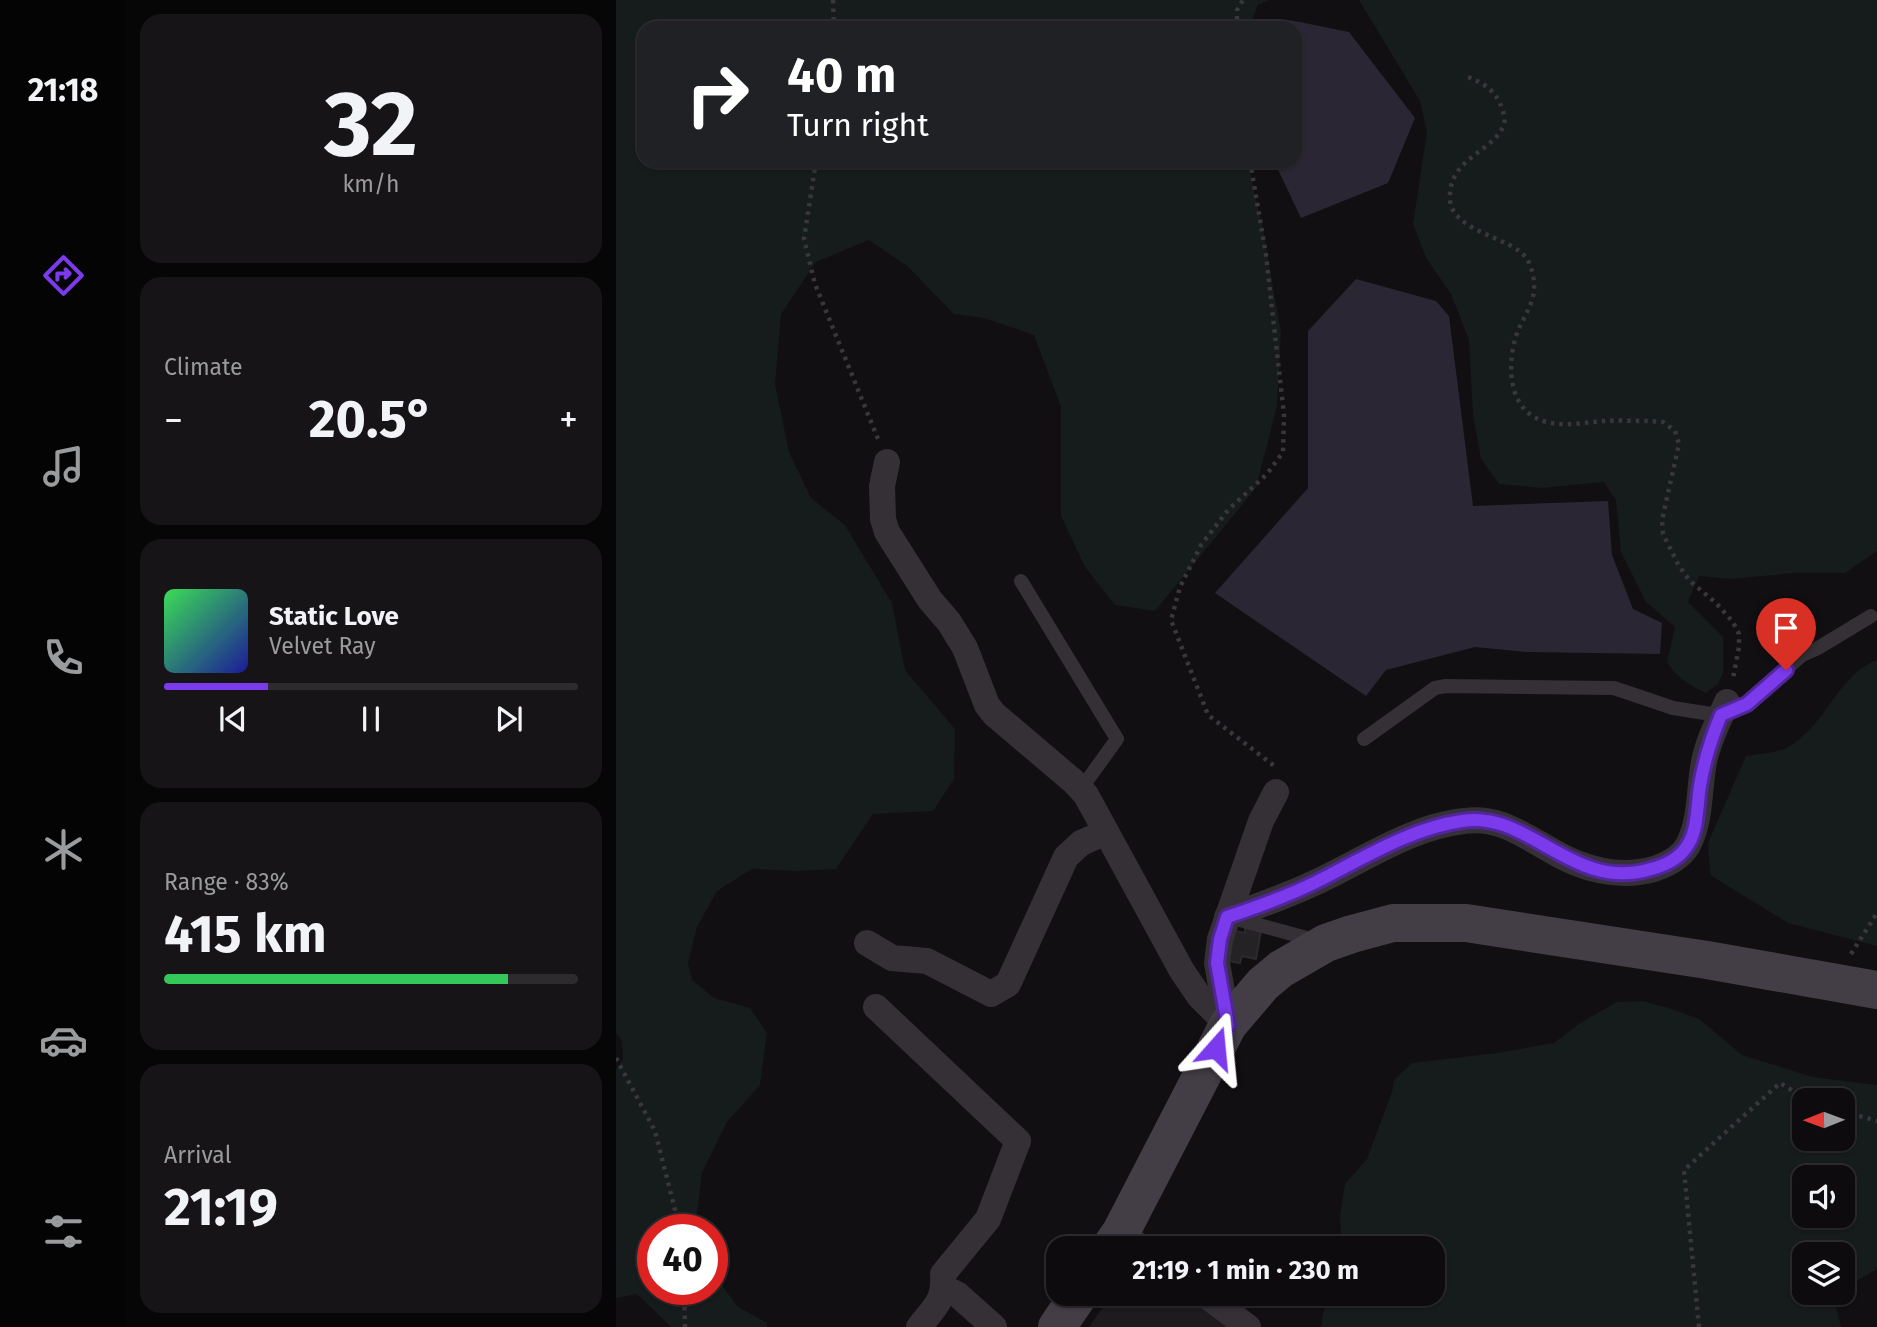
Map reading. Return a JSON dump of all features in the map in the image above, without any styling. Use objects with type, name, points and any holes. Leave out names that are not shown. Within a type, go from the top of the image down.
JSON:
[{"type":"street","points":[[887,463],[882,486],[883,519],[887,532],[930,600],[949,622],[965,648],[988,705],[1000,721],[1081,789],[1182,971],[1199,996],[1228,1025]]},
{"type":"street","points":[[1227,917],[1313,884],[1411,835],[1462,821],[1482,819],[1499,822],[1578,864],[1602,871],[1643,872],[1663,866],[1678,857],[1690,842],[1705,759],[1724,709]]},
{"type":"street","points":[[1228,1025],[1217,963],[1220,939],[1261,821],[1276,792]]},
{"type":"street","points":[[867,943],[892,958],[927,961],[991,994],[1008,984],[1066,857],[1081,843],[1106,832]]},
{"type":"street","points":[[1127,1236],[1228,1025],[1263,984],[1300,957],[1352,933],[1393,923],[1466,923],[1566,937],[1877,990]]},
{"type":"street","points":[[876,1007],[1018,1141],[988,1219],[943,1273],[944,1288],[941,1300],[919,1327]]},
{"type":"street","points":[[944,1288],[957,1294],[994,1327]]},
{"type":"street","points":[[1057,1327],[1071,1306]]},
{"type":"street","points":[[1220,1306],[1248,1327]]},
{"type":"lane","points":[[1021,581],[1117,739],[1081,789]]},
{"type":"lane","points":[[1364,739],[1435,688],[1446,686],[1614,688],[1673,708],[1724,709],[1747,704],[1802,655],[1871,616]]},
{"type":"lane","points":[[1227,917],[1326,943]]},
{"type":"path","points":[[833,0],[834,21]]},
{"type":"path","points":[[1237,21],[1237,10],[1243,0]]},
{"type":"path","points":[[1468,77],[1487,85],[1497,98],[1504,112],[1504,124],[1493,139],[1465,162],[1454,178],[1450,203],[1465,223],[1519,251],[1527,259],[1535,286],[1531,304],[1516,334],[1511,356],[1514,392],[1520,406],[1532,417],[1548,423],[1648,421],[1663,422],[1675,431],[1679,444],[1662,520],[1663,534],[1690,581],[1725,612],[1739,634],[1739,647],[1724,709]]},
{"type":"path","points":[[815,168],[804,239],[815,284],[887,463]]},
{"type":"path","points":[[1251,168],[1273,314],[1284,415],[1283,452],[1267,474],[1228,510],[1201,545],[1180,587],[1171,620],[1208,715],[1277,767],[1280,785],[1276,792]]},
{"type":"path","points":[[1835,982],[1877,913]]},
{"type":"path","points":[[616,1058],[654,1131],[676,1214]]},
{"type":"path","points":[[1699,1327],[1684,1170],[1780,1083],[1792,1090]]},
{"type":"path","points":[[1855,1115],[1877,1121]]},
{"type":"path","points":[[684,1305],[685,1327]]},
{"type":"shaded area","points":[[616,0],[1269,0],[1258,5],[1252,21],[637,21],[637,168],[1249,168],[1263,229],[1281,332],[1277,406],[1256,488],[1155,611],[1115,605],[1085,567],[1061,516],[1061,407],[1034,335],[984,318],[954,314],[907,266],[869,240],[816,262],[781,314],[775,384],[789,452],[811,498],[845,525],[892,603],[905,670],[955,729],[954,779],[933,811],[873,814],[836,869],[752,869],[717,891],[697,927],[688,963],[692,980],[714,998],[750,1008],[767,1033],[760,1085],[727,1122],[702,1173],[697,1214],[637,1214],[637,1294],[616,1298],[616,1069],[623,1059],[622,1041],[616,1033]]},
{"type":"shaded area","points":[[1359,0],[1877,0],[1877,551],[1845,573],[1796,573],[1729,579],[1699,576],[1688,602],[1723,637],[1723,673],[1718,684],[1706,693],[1684,680],[1667,662],[1675,627],[1646,602],[1621,552],[1616,500],[1604,482],[1542,488],[1499,484],[1481,459],[1473,415],[1469,340],[1451,294],[1426,258],[1413,224],[1427,132],[1420,101]]},
{"type":"shaded area","points":[[1302,22],[1349,32],[1415,118],[1388,183],[1301,218],[1277,168],[1302,168]]},
{"type":"shaded area","points":[[1356,279],[1436,301],[1449,316],[1473,506],[1608,501],[1612,555],[1633,609],[1662,623],[1660,654],[1526,652],[1475,647],[1386,670],[1366,696],[1215,593],[1308,488],[1308,331]]},
{"type":"shaded area","points":[[1877,660],[1877,946],[1788,923],[1710,875],[1708,843],[1746,756],[1784,749],[1798,741],[1852,677]]},
{"type":"shaded area","points":[[1643,1001],[1699,1019],[1742,1055],[1813,1077],[1877,1085],[1877,1269],[1855,1282],[1855,1242],[1792,1242],[1792,1305],[1836,1305],[1841,1327],[1321,1327],[1326,1306],[1445,1306],[1445,1236],[1341,1236],[1340,1215],[1345,1184],[1367,1159],[1394,1080],[1412,1063],[1554,1043],[1580,1023],[1617,1002]]},
{"type":"shaded area","points":[[728,1293],[737,1306],[767,1323],[767,1327],[671,1327],[648,1305],[728,1305]]},
{"type":"shaded area","points":[[1104,1306],[1206,1306],[1234,1327],[1089,1327]]},
{"type":"building","points":[[1245,928],[1261,931],[1256,959],[1242,956],[1240,963],[1229,961],[1235,931],[1245,933]]},
{"type":"route","points":[[1216,1048],[1228,1025],[1217,963],[1220,939],[1227,917],[1313,884],[1411,835],[1462,821],[1482,819],[1499,822],[1578,864],[1602,871],[1643,872],[1663,866],[1678,857],[1690,842],[1705,759],[1721,715],[1736,711],[1747,704],[1786,670]]}]
